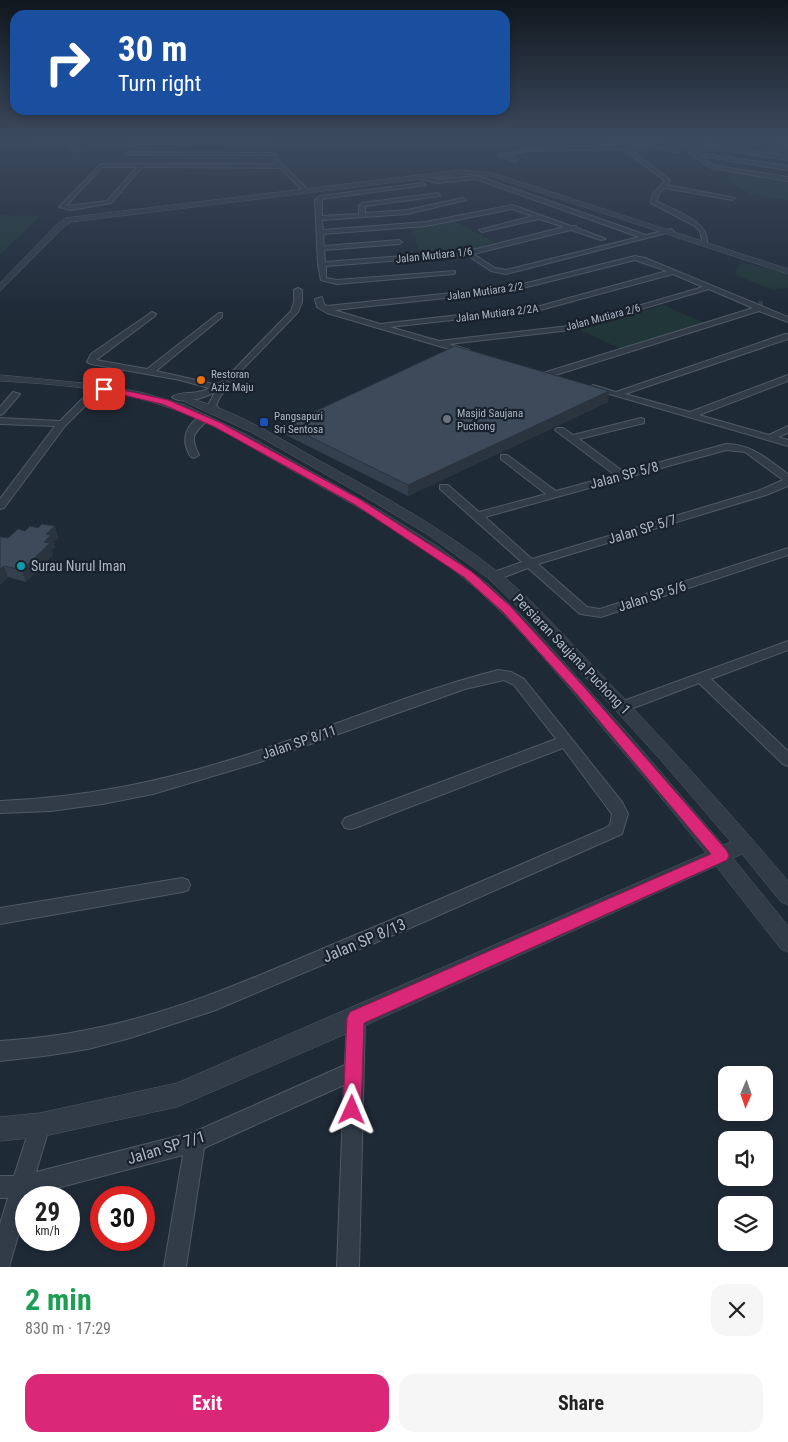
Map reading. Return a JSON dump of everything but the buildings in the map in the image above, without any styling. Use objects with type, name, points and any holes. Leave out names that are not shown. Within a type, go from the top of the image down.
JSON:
[{"type":"street","points":[[70,197],[62,206],[63,208],[109,202],[113,197]]},
{"type":"street","points":[[54,220],[75,215],[239,197]]},
{"type":"street","points":[[1,285],[69,220],[248,197]]},
{"type":"street","points":[[327,197],[318,200],[323,279],[337,282],[453,272]]},
{"type":"street","points":[[394,197],[398,200]]},
{"type":"street","points":[[362,215],[362,205],[427,197]]},
{"type":"street","points":[[534,197],[632,231],[644,237]]},
{"type":"street","points":[[561,197],[788,272]]},
{"type":"street","points":[[564,197],[667,232],[706,242],[788,268]]},
{"type":"street","points":[[655,197],[653,202],[697,225],[703,231],[706,242]]},
{"type":"street","points":[[728,197],[732,198]]},
{"type":"street","points":[[320,218],[407,212],[463,200]]},
{"type":"street","points":[[320,232],[426,224],[512,207],[574,227],[603,239],[514,262]]},
{"type":"street","points":[[407,212],[426,224]]},
{"type":"street","points":[[482,230],[542,216]]},
{"type":"street","name":"Jalan Mutiara 1/6","points":[[321,264],[468,253],[574,227]]},
{"type":"street","points":[[468,253],[493,270],[506,272],[667,232]]},
{"type":"street","points":[[321,248],[399,242]]},
{"type":"street","points":[[622,243],[763,306],[788,320]]},
{"type":"street","name":"Jalan Mutiara 2/2","points":[[324,309],[511,289],[628,259],[643,259],[672,272]]},
{"type":"street","points":[[672,272],[710,288],[763,306]]},
{"type":"street","name":"Jalan Mutiara 2/2A","points":[[378,326],[540,308],[672,272]]},
{"type":"street","name":"Jalan Mutiara 2/6","points":[[435,343],[570,328],[710,288]]},
{"type":"street","points":[[194,455],[189,446],[189,434],[192,428],[211,414],[212,400],[226,382],[294,312],[298,302],[298,290]]},
{"type":"street","points":[[319,299],[320,305],[324,309],[472,354]]},
{"type":"street","points":[[562,380],[541,374],[763,306]]},
{"type":"street","points":[[152,314],[94,356],[91,362],[215,387]]},
{"type":"street","points":[[148,373],[218,315]]},
{"type":"street","points":[[618,394],[788,336]]},
{"type":"street","name":"Persiaran Saujana Puchong 1","points":[[0,372],[65,376],[211,414],[358,502],[468,575],[507,610],[573,682],[722,856],[788,942]]},
{"type":"street","name":"Persiaran Saujana Puchong 1","points":[[0,378],[146,388],[176,397],[370,494],[462,552],[495,576],[525,604],[623,706],[745,844],[788,896]]},
{"type":"street","points":[[690,415],[788,378]]},
{"type":"street","points":[[176,397],[202,396],[226,382]]},
{"type":"street","points":[[579,385],[618,394],[788,443]]},
{"type":"street","points":[[0,506],[62,424],[85,401],[109,386]]},
{"type":"street","points":[[0,412],[16,394]]},
{"type":"street","points":[[0,421],[62,424]]},
{"type":"street","points":[[572,438],[641,421]]},
{"type":"street","points":[[769,438],[788,429]]},
{"type":"street","points":[[560,430],[622,475]]},
{"type":"street","name":"Jalan SP 5/8","points":[[477,516],[726,448],[737,447],[748,450],[768,464]]},
{"type":"street","points":[[504,457],[553,494]]},
{"type":"street","name":"Jalan SP 5/7","points":[[495,576],[530,563],[762,493],[788,481],[768,464]]},
{"type":"street","name":"Jalan SP 5/6","points":[[444,487],[584,611],[600,613],[788,551]]},
{"type":"street","points":[[623,706],[788,645]]},
{"type":"street","name":"Jalan SP 8/11","points":[[0,807],[51,805],[112,796],[174,782],[254,758],[498,675],[506,675],[518,682],[565,742]]},
{"type":"street","points":[[700,678],[788,760]]},
{"type":"street","points":[[350,823],[565,742]]},
{"type":"street","name":"Jalan SP 8/13","points":[[0,1052],[96,1039],[173,1018],[317,959],[609,834],[617,829],[620,822],[618,806],[565,742]]},
{"type":"street","points":[[0,1129],[40,1124],[177,1095],[356,1018],[722,856],[745,844]]},
{"type":"street","points":[[0,916],[182,885]]},
{"type":"street","points":[[348,1267],[356,1018]]},
{"type":"street","name":"Jalan SP 7/1","points":[[10,1187],[195,1142],[353,1071]]},
{"type":"street","points":[[0,1261],[10,1187],[40,1124]]},
{"type":"street","points":[[175,1267],[195,1142]]},
{"type":"green space","points":[[769,197],[788,197],[788,200]]},
{"type":"green space","points":[[0,215],[40,216],[0,255]]},
{"type":"green space","points":[[454,221],[495,242],[466,251],[421,254],[410,227]]},
{"type":"green space","points":[[741,262],[788,274],[788,288],[773,290],[738,276],[735,272]]},
{"type":"green space","points":[[664,305],[704,323],[621,349],[578,329]]},
{"type":"tunnel","points":[[759,305],[763,304]]},
{"type":"place","name":"Restoran Aziz Maju","points":[[201,380]]},
{"type":"place","name":"Masjid Saujana Puchong","points":[[447,419]]},
{"type":"place","name":"Pangsapuri Sri Sentosa","points":[[264,422]]},
{"type":"place","name":"Surau Nurul Iman","points":[[21,566]]},
{"type":"route","points":[[104,389],[165,402],[205,418],[358,502],[468,575],[507,610],[580,690],[654,774],[722,856],[356,1018],[352,1110]]}]
